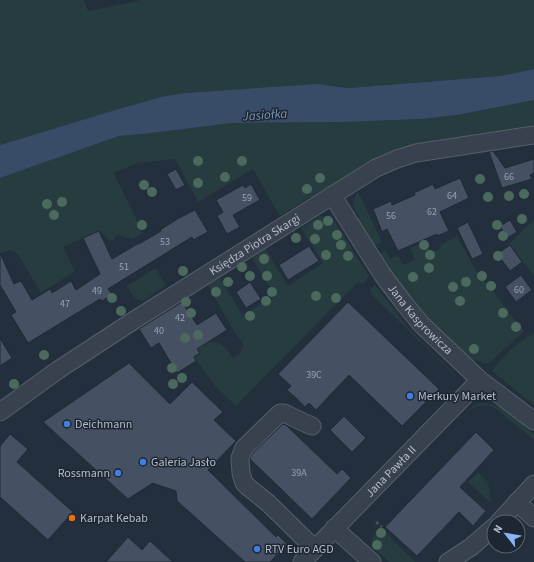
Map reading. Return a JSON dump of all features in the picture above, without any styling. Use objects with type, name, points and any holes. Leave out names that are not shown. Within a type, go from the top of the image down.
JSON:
[{"type":"street","name":"Księdza Piotra Skargi","points":[[0,412],[58,370],[136,319],[376,168],[416,153],[534,134]]},
{"type":"street","name":"Jana Kasprowicza","points":[[332,195],[382,274],[421,324],[480,380],[534,421]]},
{"type":"street","name":"Jana Pawła II","points":[[302,562],[480,380]]},
{"type":"street","points":[[312,426],[284,413],[280,413],[244,448],[239,461],[242,479],[247,486],[268,503],[315,549]]},
{"type":"street","points":[[506,514],[534,484]]},
{"type":"street","points":[[517,502],[534,518]]},
{"type":"street","points":[[334,528],[372,562]]},
{"type":"street","points":[[448,562],[471,547],[486,534]]},
{"type":"path","points":[[376,522],[382,527]]},
{"type":"green space","points":[[0,0],[84,0],[88,11],[138,0],[534,0],[534,69],[501,76],[348,88],[331,85],[185,93],[161,97],[0,145]]},
{"type":"green space","points":[[534,100],[534,129],[465,138],[312,200],[310,197],[280,216],[253,169],[198,202],[175,159],[138,163],[114,173],[143,233],[132,239],[117,235],[114,240],[110,241],[99,231],[63,247],[75,271],[41,293],[18,254],[10,250],[0,253],[0,178],[119,136],[232,123],[342,122],[422,119],[457,115]]},
{"type":"green space","points":[[358,192],[382,242],[373,246],[356,219],[360,217],[354,209],[353,200]]},
{"type":"green space","points":[[320,216],[326,216],[333,219],[369,276],[363,284],[358,282],[236,406],[216,387],[194,357],[200,353],[197,348],[213,342],[222,345],[233,358],[240,353],[244,345],[234,331],[208,285],[220,278],[242,315],[276,296],[252,258],[266,249],[288,286],[323,263],[301,228]]},
{"type":"green space","points":[[534,220],[534,276],[509,244]]},
{"type":"green space","points":[[457,236],[475,269],[524,331],[488,364],[476,360],[474,362],[433,325],[400,285],[379,255],[385,250],[390,259],[398,255],[403,265],[415,260],[410,248],[426,242],[431,253],[438,250],[442,244]]},
{"type":"green space","points":[[156,268],[166,285],[142,301],[137,299],[127,286]]},
{"type":"green space","points":[[375,285],[407,326],[456,377],[372,295],[370,291]]},
{"type":"green space","points":[[534,333],[534,405],[492,371],[511,350]]},
{"type":"green space","points":[[481,403],[503,409],[534,434],[534,440],[495,408],[480,406],[467,412],[474,405]]},
{"type":"green space","points":[[478,472],[488,482],[491,503],[468,482]]},
{"type":"green space","points":[[381,528],[415,562],[389,562],[380,554],[373,545],[372,538]]},
{"type":"water","name":"Jasiołka","points":[[534,69],[534,100],[457,115],[422,119],[342,122],[232,123],[119,136],[0,178],[0,145],[161,97],[185,93],[318,84],[348,88],[501,76]]},
{"type":"building","points":[[493,151],[505,168],[534,159],[534,173],[530,175],[532,179],[502,188],[489,152]]},
{"type":"building","points":[[176,169],[185,185],[176,190],[167,174]]},
{"type":"building","points":[[460,178],[469,198],[440,212],[449,231],[437,236],[437,234],[398,251],[387,229],[382,232],[373,209],[391,201],[392,205],[415,195],[414,193],[433,184],[435,189]]},
{"type":"building","points":[[251,184],[260,200],[233,215],[240,227],[227,234],[217,216],[223,212],[216,200],[243,185],[245,188]]},
{"type":"building","points":[[195,210],[208,232],[193,240],[192,237],[108,289],[112,294],[102,301],[100,299],[28,343],[11,315],[16,312],[0,285],[0,253],[14,284],[21,281],[32,300],[50,289],[52,293],[71,281],[76,290],[100,274],[83,238],[99,231],[112,259],[161,231],[160,230],[179,218]]},
{"type":"building","points":[[510,220],[517,232],[507,238],[500,226]]},
{"type":"building","points":[[468,222],[483,254],[472,259],[457,228]]},
{"type":"building","points":[[510,245],[522,262],[510,271],[497,254]]},
{"type":"building","points":[[309,246],[319,261],[288,280],[279,265]]},
{"type":"building","points":[[521,275],[532,290],[516,302],[505,287]]},
{"type":"building","points":[[250,282],[261,299],[246,308],[236,292]]},
{"type":"building","points":[[182,302],[197,325],[216,313],[227,330],[197,349],[200,353],[194,357],[196,361],[177,373],[159,343],[151,348],[139,329]]},
{"type":"building","points":[[348,302],[439,389],[402,426],[349,375],[316,410],[309,403],[305,407],[287,390],[291,386],[278,374]]},
{"type":"building","points":[[0,338],[12,358],[0,366]]},
{"type":"building","name":"Galeria Jasło","points":[[129,363],[170,404],[192,382],[223,412],[214,420],[236,441],[208,470],[276,537],[278,535],[287,544],[270,562],[245,562],[177,501],[176,491],[153,483],[128,499],[43,422]]},
{"type":"building","points":[[344,416],[366,438],[352,452],[330,430]]},
{"type":"building","points":[[283,424],[287,426],[337,474],[342,469],[351,478],[312,519],[250,459],[252,454]]},
{"type":"building","points":[[476,432],[494,450],[460,487],[486,511],[473,526],[459,512],[417,556],[385,527]]},
{"type":"building","points":[[10,434],[28,449],[17,462],[73,512],[48,540],[0,497],[0,446]]},
{"type":"building","points":[[128,537],[142,550],[150,541],[173,562],[106,562]]},
{"type":"place","name":"Merkury Market","points":[[410,396]]},
{"type":"place","name":"Deichmann","points":[[67,424]]},
{"type":"place","name":"Galeria Jasło","points":[[143,462]]},
{"type":"place","name":"Rossmann","points":[[118,473]]},
{"type":"place","name":"Karpat Kebab","points":[[72,518]]},
{"type":"place","name":"RTV Euro AGD","points":[[257,549]]}]
